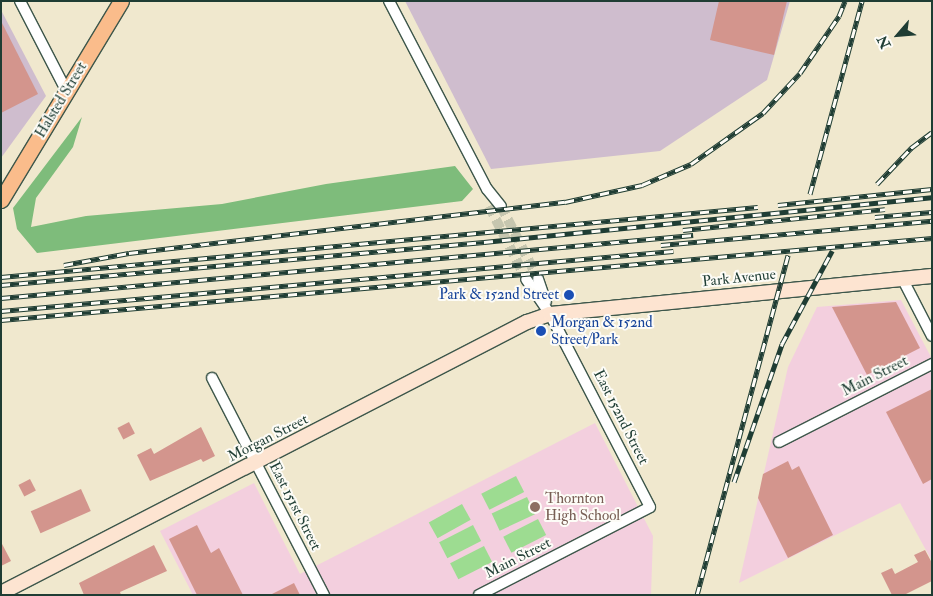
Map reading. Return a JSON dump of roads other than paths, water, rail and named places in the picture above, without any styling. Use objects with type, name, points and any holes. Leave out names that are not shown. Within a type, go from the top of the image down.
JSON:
[{"type":"main road","name":"Halsted Street","points":[[1,200],[121,1]]},
{"type":"street","points":[[20,1],[67,92]]},
{"type":"street","points":[[389,1],[487,189],[501,206]]},
{"type":"street","points":[[487,189],[489,206]]},
{"type":"street","name":"Park Avenue","points":[[550,314],[932,276]]},
{"type":"street","name":"East 152nd Street","points":[[538,278],[550,314]]},
{"type":"street","points":[[902,278],[932,336]]},
{"type":"street","name":"East 152nd Street","points":[[526,279],[550,314],[650,507]]},
{"type":"street","name":"Morgan Street","points":[[1,593],[527,322],[550,314]]},
{"type":"street","name":"Main Street","points":[[779,442],[932,364]]},
{"type":"street","name":"East 151st Street","points":[[212,378],[324,595]]},
{"type":"street","name":"Main Street","points":[[479,595],[650,507]]},
{"type":"tunnel","points":[[489,206],[526,279]]},
{"type":"tunnel","points":[[501,206],[538,279]]},
{"type":"railway","points":[[64,265],[129,253],[565,202],[642,185],[691,164],[763,113],[800,73],[839,16],[845,1]]},
{"type":"railway","points":[[810,194],[862,1]]},
{"type":"railway","points":[[877,184],[911,148],[932,132]]},
{"type":"railway","points":[[778,205],[932,189]]},
{"type":"railway","points":[[1,285],[484,242],[932,197]]},
{"type":"railway","points":[[1,277],[758,207]]},
{"type":"railway","points":[[683,230],[885,209]]},
{"type":"railway","points":[[875,217],[932,212]]},
{"type":"railway","points":[[661,245],[932,221]]},
{"type":"railway","points":[[1,298],[693,235]]},
{"type":"railway","points":[[1,320],[932,238]]},
{"type":"railway","points":[[1,311],[673,251]]},
{"type":"railway","points":[[734,482],[782,344],[832,251]]},
{"type":"railway","points":[[697,595],[788,255]]},
{"type":"place","name":"Park & 152nd Street","points":[[569,295]]},
{"type":"place","name":"Morgan & 152nd Street/Park","points":[[541,331]]},
{"type":"place","name":"Thornton High School","points":[[535,507]]}]
